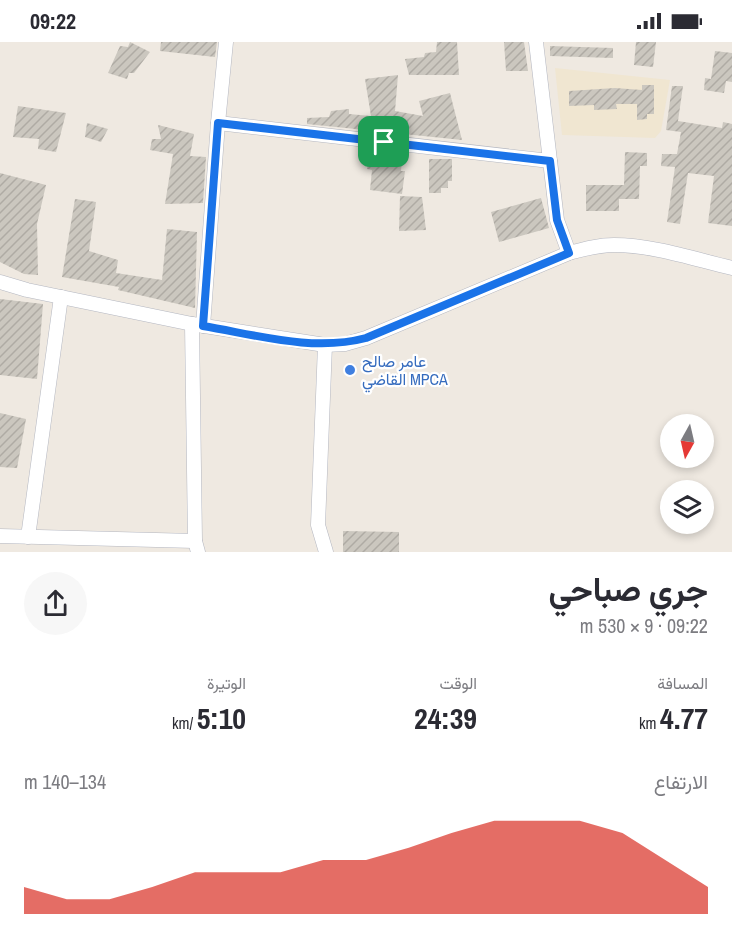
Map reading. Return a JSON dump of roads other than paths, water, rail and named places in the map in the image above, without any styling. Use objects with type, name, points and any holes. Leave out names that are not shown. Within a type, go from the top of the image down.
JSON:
[{"type":"street","points":[[0,536],[196,546],[198,325],[226,42]]},
{"type":"street","points":[[536,42],[557,220],[569,253]]},
{"type":"street","points":[[218,123],[550,161]]},
{"type":"street","points":[[0,282],[198,325],[325,345],[345,344],[366,338],[569,253],[589,247],[634,246],[732,268]]},
{"type":"street","points":[[28,537],[61,297]]},
{"type":"street","points":[[325,345],[318,525],[326,552]]},
{"type":"place","name":"عامر صالح القاضي MPCA","points":[[350,370]]}]
